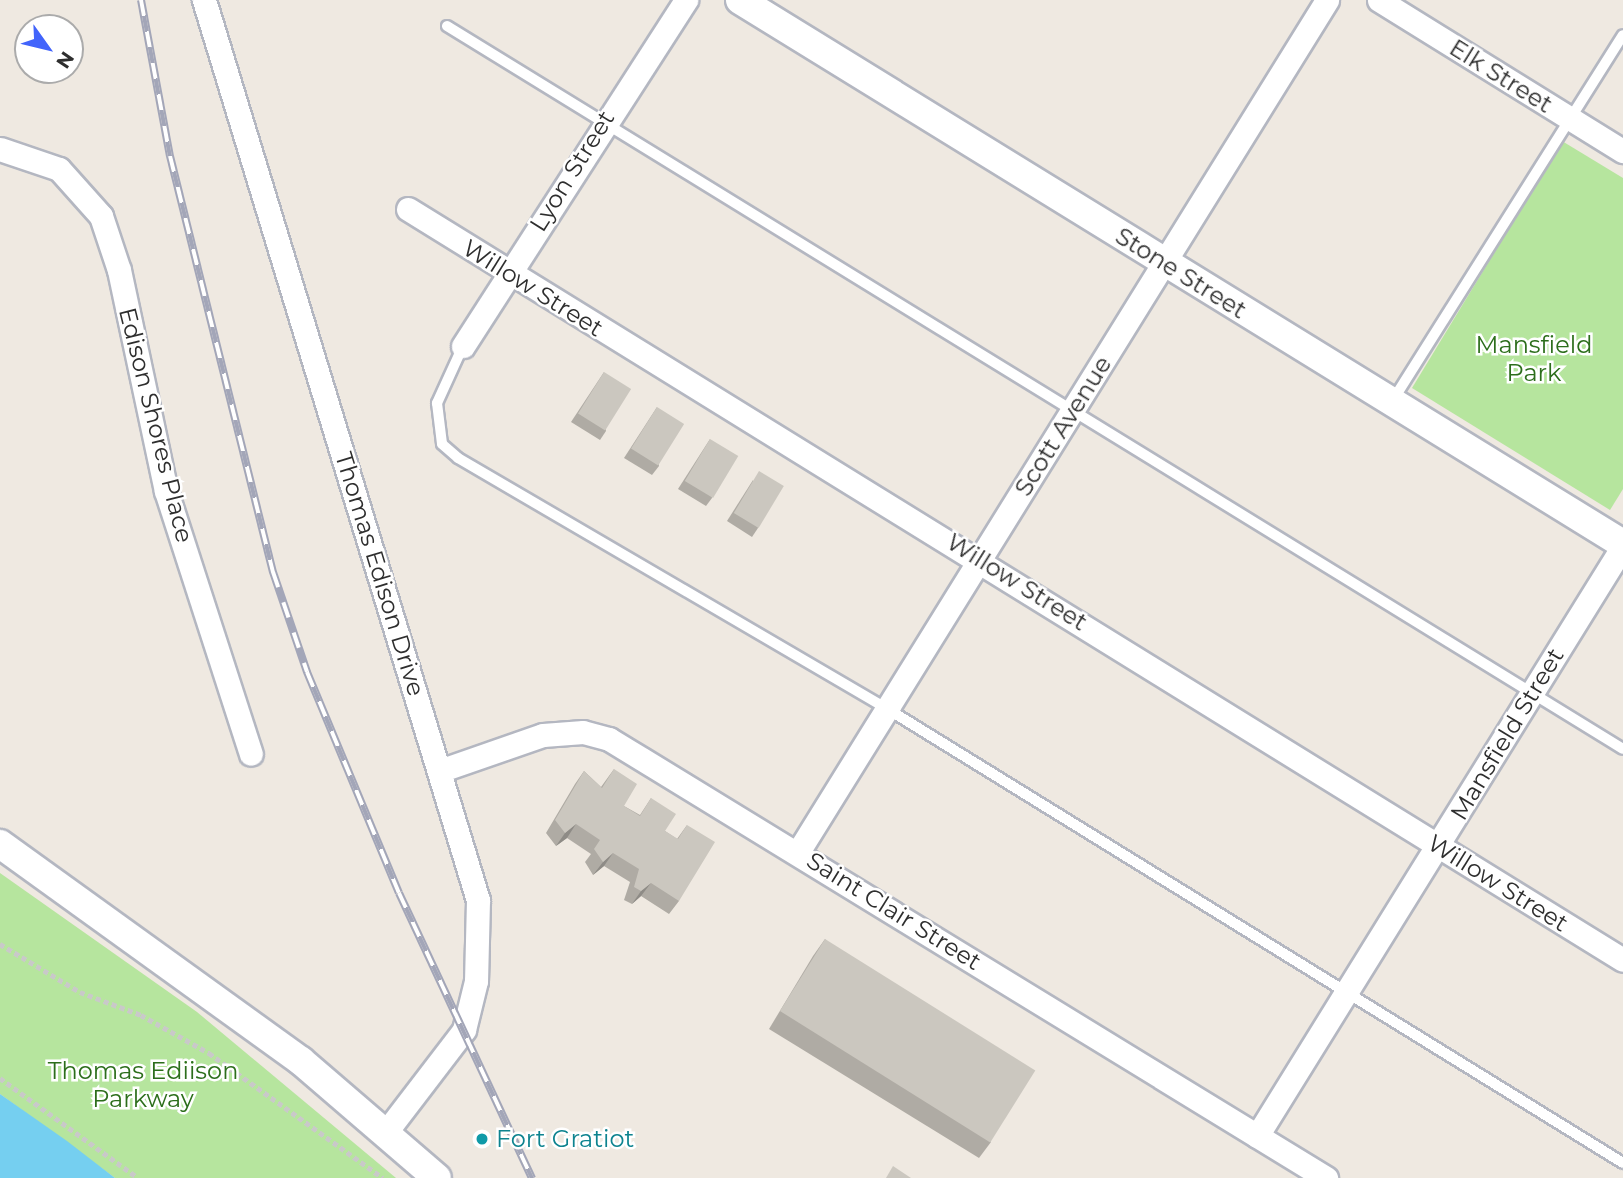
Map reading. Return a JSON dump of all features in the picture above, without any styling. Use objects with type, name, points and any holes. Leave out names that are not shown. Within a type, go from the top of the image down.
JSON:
[{"type":"street","name":"Thomas Edison Drive","points":[[204,0],[442,770],[478,900],[477,981],[464,1030],[386,1132]]},
{"type":"street","name":"Lyon Street","points":[[463,346],[602,121],[686,0]]},
{"type":"street","name":"Stone Street","points":[[740,0],[1623,545]]},
{"type":"street","name":"Scott Avenue","points":[[798,852],[1327,0]]},
{"type":"street","name":"Elk Street","points":[[1379,0],[1623,151]]},
{"type":"street","name":"Edison Shores Place","points":[[0,149],[59,169],[101,216],[119,270],[166,491],[251,754]]},
{"type":"street","name":"Willow Street","points":[[408,209],[507,274],[981,558],[1623,960]]},
{"type":"street","name":"Mansfield Street","points":[[1258,1136],[1623,545]]},
{"type":"street","name":"Saint Clair Street","points":[[442,770],[543,735],[583,732],[635,752],[1326,1178]]},
{"type":"street","points":[[0,844],[174,964],[386,1132],[437,1178]]},
{"type":"lane","points":[[447,26],[1074,407],[1623,749]]},
{"type":"lane","points":[[1391,404],[1623,36]]},
{"type":"lane","points":[[463,346],[437,403],[442,444],[450,451],[886,708],[1349,989],[1623,1163]]},
{"type":"path","points":[[0,944],[80,992],[141,1016],[209,1053],[383,1178]]},
{"type":"path","points":[[0,1079],[138,1178]]},
{"type":"green space","name":"Mansfield Park","points":[[1562,141],[1623,178],[1623,489],[1610,510],[1412,388]]},
{"type":"green space","name":"Thomas Ediison Parkway","points":[[0,873],[197,1012],[396,1178],[115,1178],[0,1094]]},
{"type":"water","points":[[0,1094],[67,1141],[115,1178],[0,1178]]},
{"type":"building","points":[[604,372],[631,389],[605,431],[578,414]]},
{"type":"building","points":[[657,407],[684,424],[658,466],[631,449]]},
{"type":"building","points":[[710,439],[738,456],[713,498],[685,481]]},
{"type":"building","points":[[759,471],[784,486],[759,528],[734,513]]},
{"type":"building","points":[[614,769],[637,784],[624,806],[640,816],[651,798],[676,814],[665,831],[678,839],[687,825],[715,842],[679,901],[651,883],[641,891],[634,887],[639,869],[613,853],[603,862],[594,849],[600,840],[576,824],[565,833],[555,820],[584,771],[602,788]]},
{"type":"building","points":[[825,939],[1035,1070],[990,1143],[780,1011]]},
{"type":"building","points":[[893,1166],[911,1178],[886,1178]]},
{"type":"railway","points":[[141,0],[170,156],[273,572],[307,672],[399,893],[532,1178]]},
{"type":"place","name":"Fort Gratiot","points":[[482,1139]]}]
